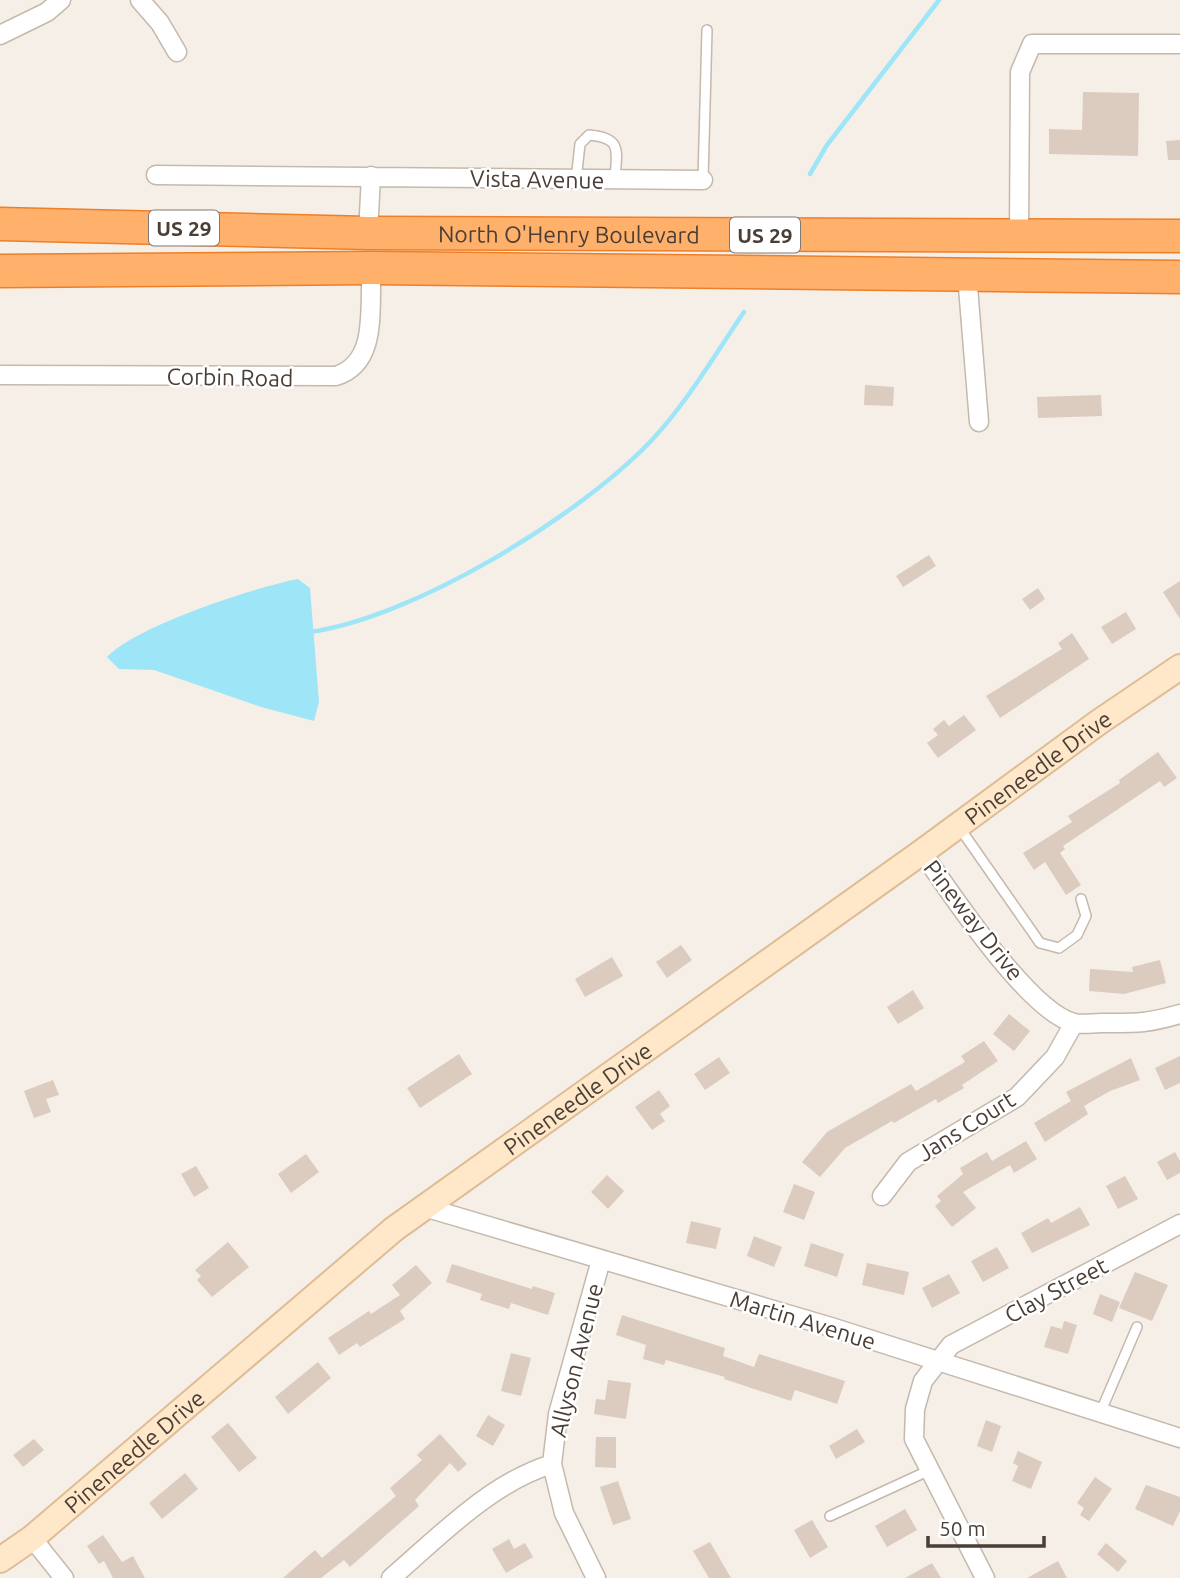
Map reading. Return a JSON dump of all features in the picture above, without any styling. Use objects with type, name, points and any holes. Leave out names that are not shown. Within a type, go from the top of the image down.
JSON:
[{"type":"highway","name":"North O'Henry Boulevard","points":[[0,224],[368,233],[1180,236]]},
{"type":"highway","points":[[793,272],[989,255],[1010,245],[1019,234]]},
{"type":"highway","points":[[372,268],[381,257],[398,251],[490,250],[640,235]]},
{"type":"highway","name":"North O'Henry Boulevard","points":[[0,271],[372,268],[1180,277]]},
{"type":"highway","points":[[0,276],[54,271]]},
{"type":"street","points":[[0,35],[47,12],[61,0]]},
{"type":"street","points":[[140,0],[160,23],[177,52]]},
{"type":"street","points":[[1019,234],[1020,72],[1031,44],[1180,44]]},
{"type":"street","name":"Vista Avenue","points":[[156,175],[703,180]]},
{"type":"street","points":[[368,233],[371,176]]},
{"type":"street","name":"Corbin Road","points":[[0,375],[336,376],[354,368],[365,349],[372,268]]},
{"type":"street","points":[[967,275],[979,422]]},
{"type":"street","name":"Pineneedle Drive","points":[[0,1560],[32,1538],[394,1228],[922,852],[1098,722],[1180,667]]},
{"type":"street","name":"Pineway Drive","points":[[922,852],[975,929],[1019,980],[1055,1012],[1074,1023]]},
{"type":"street","points":[[1074,1023],[1146,1024],[1180,1014]]},
{"type":"street","name":"Jans Court","points":[[882,1196],[908,1162],[1017,1097],[1055,1057],[1074,1023]]},
{"type":"street","name":"Martin Avenue","points":[[425,1208],[939,1361],[1180,1438]]},
{"type":"street","name":"Clay Street","points":[[985,1578],[914,1439],[915,1409],[923,1381],[951,1345],[1180,1224]]},
{"type":"street","name":"Allyson Avenue","points":[[596,1578],[564,1513],[552,1464],[558,1415],[601,1260]]},
{"type":"street","points":[[391,1578],[501,1488],[524,1472],[552,1464]]},
{"type":"street","points":[[32,1538],[64,1578]]},
{"type":"lane","points":[[703,180],[706,30]]},
{"type":"lane","points":[[576,180],[580,144],[589,135],[608,137],[613,141],[616,148],[615,181]]},
{"type":"lane","points":[[958,826],[1040,943],[1059,948],[1077,935],[1086,916],[1081,899]]},
{"type":"lane","points":[[1101,1411],[1136,1327]]},
{"type":"lane","points":[[830,1516],[930,1470]]},
{"type":"water","points":[[298,579],[310,588],[319,702],[314,721],[261,707],[154,670],[119,669],[107,657],[143,633],[197,609]]},
{"type":"building","points":[[1083,92],[1139,93],[1138,156],[1049,154],[1049,129],[1082,130]]},
{"type":"building","points":[[1180,140],[1180,160],[1168,160],[1166,141]]},
{"type":"building","points":[[865,385],[894,387],[893,406],[864,405]]},
{"type":"building","points":[[1101,395],[1102,416],[1038,418],[1037,397]]},
{"type":"building","points":[[929,555],[936,566],[903,587],[896,576]]},
{"type":"building","points":[[1180,581],[1180,619],[1163,592]]},
{"type":"building","points":[[1038,588],[1045,599],[1030,610],[1022,599]]},
{"type":"building","points":[[1126,612],[1136,629],[1112,644],[1101,627]]},
{"type":"building","points":[[1072,633],[1089,659],[1000,718],[986,696],[1062,649],[1058,643]]},
{"type":"building","points":[[964,715],[976,730],[938,758],[927,743],[938,735],[933,729],[944,720],[949,726]]},
{"type":"building","points":[[1158,752],[1177,778],[1164,787],[1160,781],[1063,846],[1065,849],[1060,853],[1081,885],[1066,895],[1045,862],[1034,870],[1023,853],[1072,822],[1068,816],[1120,783],[1119,780]]},
{"type":"building","points":[[681,945],[692,960],[667,978],[656,962]]},
{"type":"building","points":[[612,957],[623,976],[585,997],[575,979]]},
{"type":"building","points":[[1160,960],[1166,983],[1124,994],[1089,991],[1090,969],[1133,972],[1132,967]]},
{"type":"building","points":[[913,990],[924,1008],[898,1024],[887,1007]]},
{"type":"building","points":[[1009,1014],[1030,1031],[1014,1051],[993,1034]]},
{"type":"building","points":[[984,1041],[998,1061],[962,1085],[964,1088],[938,1103],[936,1099],[894,1123],[892,1121],[845,1148],[820,1177],[802,1162],[827,1132],[911,1084],[916,1091],[965,1062],[961,1056]]},
{"type":"building","points":[[459,1054],[472,1074],[420,1108],[407,1088]]},
{"type":"building","points":[[1180,1056],[1180,1083],[1165,1090],[1155,1068]]},
{"type":"building","points":[[719,1057],[730,1073],[705,1090],[694,1074]]},
{"type":"building","points":[[1131,1058],[1140,1080],[1110,1091],[1084,1106],[1088,1114],[1045,1142],[1034,1123],[1071,1101],[1066,1092]]},
{"type":"building","points":[[53,1080],[59,1095],[46,1099],[51,1112],[34,1118],[24,1091]]},
{"type":"building","points":[[659,1090],[670,1106],[660,1114],[665,1121],[652,1130],[635,1107]]},
{"type":"building","points":[[1026,1141],[1037,1159],[1014,1173],[1010,1165],[963,1192],[976,1208],[952,1227],[935,1206],[941,1201],[937,1196],[963,1174],[960,1168],[987,1152],[992,1161]]},
{"type":"building","points":[[1175,1152],[1180,1161],[1180,1173],[1167,1180],[1157,1162]]},
{"type":"building","points":[[306,1154],[319,1172],[291,1193],[278,1174]]},
{"type":"building","points":[[196,1166],[209,1188],[194,1197],[181,1174]]},
{"type":"building","points":[[607,1175],[624,1191],[608,1209],[591,1192]]},
{"type":"building","points":[[1125,1176],[1138,1199],[1118,1209],[1106,1186]]},
{"type":"building","points":[[794,1184],[815,1192],[804,1220],[783,1212]]},
{"type":"building","points":[[1080,1207],[1090,1225],[1032,1253],[1021,1233],[1048,1218],[1051,1223]]},
{"type":"building","points":[[691,1221],[721,1228],[716,1249],[686,1243]]},
{"type":"building","points":[[754,1236],[782,1247],[774,1267],[747,1256]]},
{"type":"building","points":[[228,1242],[249,1267],[212,1297],[197,1280],[201,1276],[195,1270]]},
{"type":"building","points":[[811,1243],[844,1254],[837,1277],[804,1266]]},
{"type":"building","points":[[997,1247],[1009,1268],[983,1282],[971,1261]]},
{"type":"building","points":[[867,1263],[909,1272],[904,1295],[862,1285]]},
{"type":"building","points":[[452,1264],[532,1289],[533,1286],[555,1293],[548,1315],[511,1303],[509,1309],[480,1300],[482,1294],[446,1282]]},
{"type":"building","points":[[416,1265],[432,1283],[400,1311],[405,1319],[360,1347],[357,1343],[339,1355],[328,1338],[369,1311],[371,1314],[400,1295],[392,1285]]},
{"type":"building","points":[[1135,1272],[1168,1285],[1152,1321],[1119,1308]]},
{"type":"building","points":[[949,1274],[960,1293],[932,1308],[922,1288]]},
{"type":"building","points":[[1100,1294],[1120,1302],[1112,1322],[1093,1314]]},
{"type":"building","points":[[622,1315],[725,1348],[723,1356],[754,1367],[759,1354],[845,1381],[837,1404],[795,1390],[791,1401],[724,1379],[725,1377],[666,1360],[664,1365],[643,1359],[646,1345],[616,1335]]},
{"type":"building","points":[[1064,1321],[1077,1325],[1068,1354],[1044,1347],[1051,1326],[1062,1329]]},
{"type":"building","points":[[511,1353],[531,1358],[521,1396],[501,1391]]},
{"type":"building","points":[[318,1362],[331,1378],[288,1414],[275,1397]]},
{"type":"building","points":[[608,1380],[631,1383],[626,1419],[594,1414],[596,1399],[605,1400]]},
{"type":"building","points":[[488,1415],[505,1425],[493,1446],[476,1436]]},
{"type":"building","points":[[986,1420],[1001,1426],[992,1452],[977,1446]]},
{"type":"building","points":[[228,1423],[257,1458],[239,1472],[211,1437]]},
{"type":"building","points":[[857,1429],[865,1442],[836,1459],[829,1446]]},
{"type":"building","points":[[440,1434],[467,1464],[458,1472],[450,1463],[415,1500],[419,1506],[350,1567],[344,1560],[321,1578],[283,1578],[315,1550],[322,1558],[396,1496],[390,1488],[422,1460],[417,1455]]},
{"type":"building","points":[[596,1437],[616,1437],[616,1468],[595,1467]]},
{"type":"building","points":[[34,1439],[44,1450],[23,1467],[13,1455]]},
{"type":"building","points":[[1018,1451],[1042,1462],[1031,1489],[1012,1481],[1018,1466],[1013,1463]]},
{"type":"building","points":[[185,1473],[198,1489],[162,1519],[149,1503]]},
{"type":"building","points":[[1095,1477],[1112,1489],[1089,1521],[1080,1515],[1084,1508],[1077,1503]]},
{"type":"building","points":[[618,1481],[631,1519],[613,1525],[600,1487]]},
{"type":"building","points":[[1146,1485],[1180,1497],[1180,1511],[1173,1526],[1135,1509]]},
{"type":"building","points":[[905,1509],[917,1530],[887,1547],[875,1526]]},
{"type":"building","points":[[812,1520],[828,1547],[810,1558],[794,1530]]},
{"type":"building","points":[[103,1535],[122,1562],[133,1556],[145,1578],[113,1578],[104,1561],[99,1564],[87,1546]]},
{"type":"building","points":[[509,1539],[514,1549],[525,1543],[533,1557],[506,1573],[492,1549]]},
{"type":"building","points":[[710,1542],[731,1578],[709,1578],[693,1551]]},
{"type":"building","points":[[1106,1543],[1127,1561],[1118,1572],[1097,1554]]},
{"type":"building","points":[[1058,1561],[1067,1578],[1027,1578]]},
{"type":"building","points":[[932,1563],[941,1578],[905,1578]]},
{"type":"waterway","points":[[810,174],[827,145],[939,0]]},
{"type":"waterway","points":[[310,632],[351,623],[444,586],[492,560],[581,501],[619,471],[663,427],[700,379],[744,312]]}]
